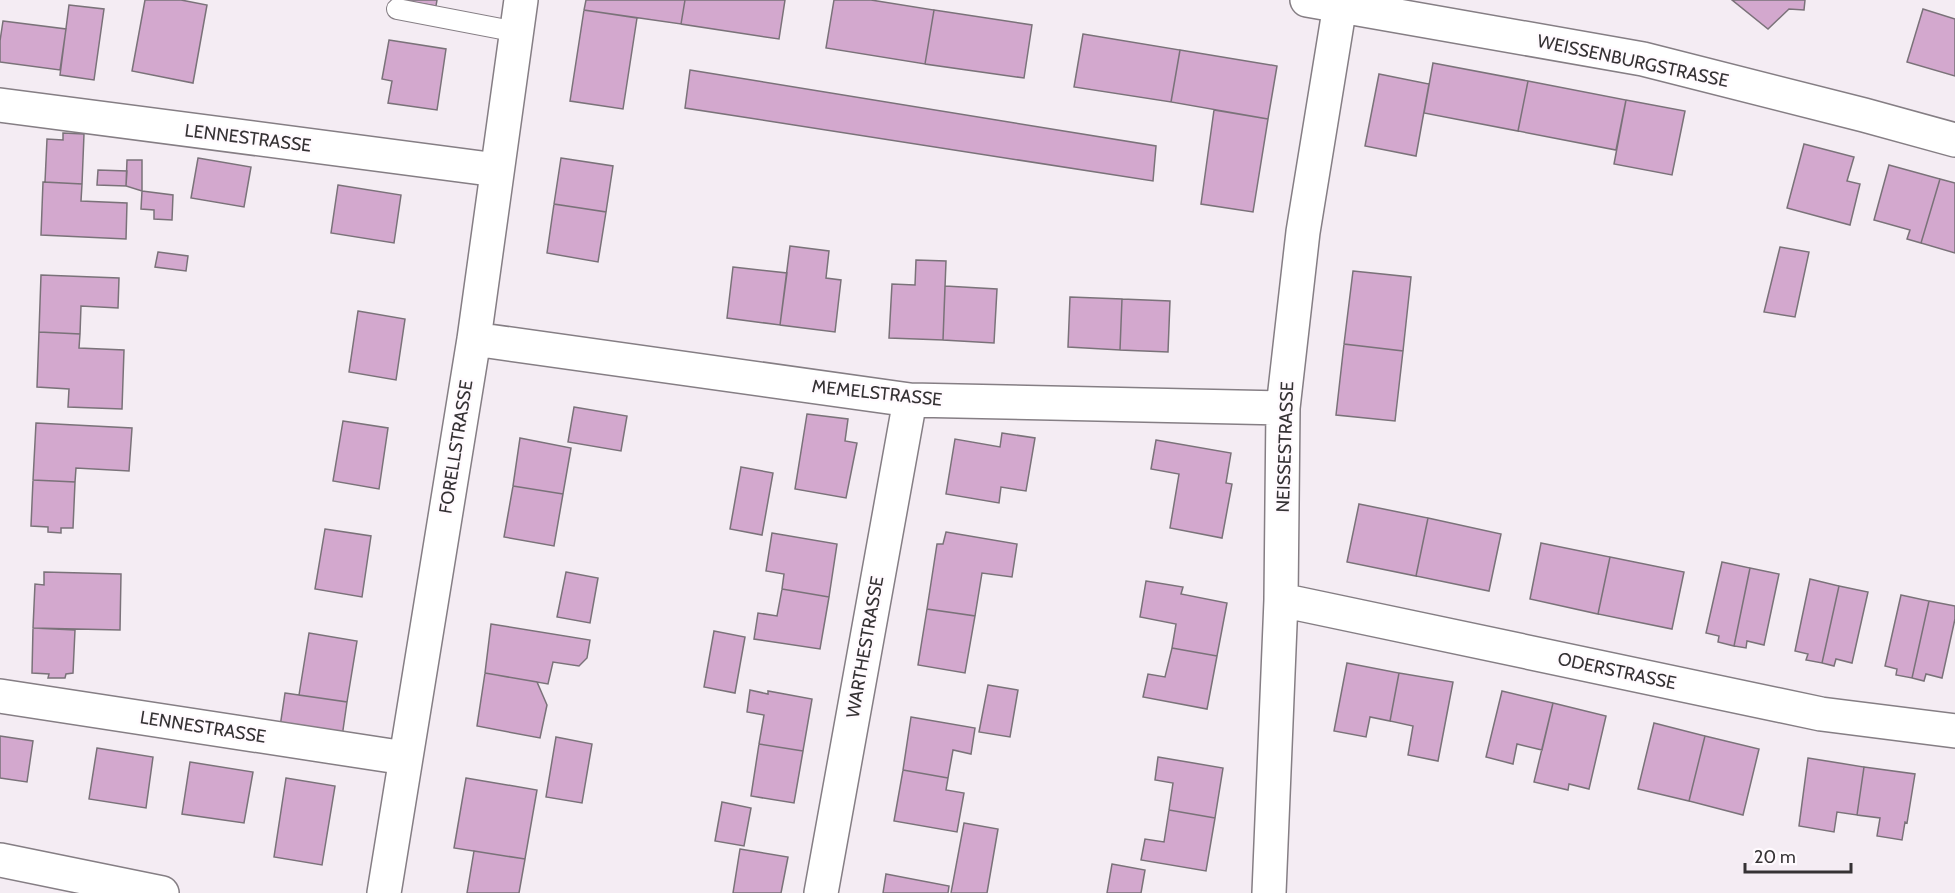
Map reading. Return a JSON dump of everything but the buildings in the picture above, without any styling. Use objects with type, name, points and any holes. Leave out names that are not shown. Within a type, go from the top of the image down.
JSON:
[{"type":"street","name":"WEISSENBURGSTRASSE","points":[[1307,0],[1643,59],[1955,140]]},
{"type":"street","name":"NEISSESTRASSE","points":[[1269,893],[1281,600],[1283,408],[1304,232],[1340,5]]},
{"type":"street","name":"FORELLSTRASSE","points":[[384,893],[474,339],[519,16]]},
{"type":"street","name":"LENNESTRASSE","points":[[0,105],[496,170]]},
{"type":"street","name":"MEMELSTRASSE","points":[[474,339],[910,400],[1283,408]]},
{"type":"street","name":"WARTHESTRASSE","points":[[821,893],[910,400]]},
{"type":"street","name":"ODERSTRASSE","points":[[1281,600],[1821,714],[1955,731]]},
{"type":"street","name":"LENNESTRASSE","points":[[0,696],[405,758]]},
{"type":"street","points":[[0,860],[162,893]]},
{"type":"lane","points":[[397,9],[519,16]]}]
